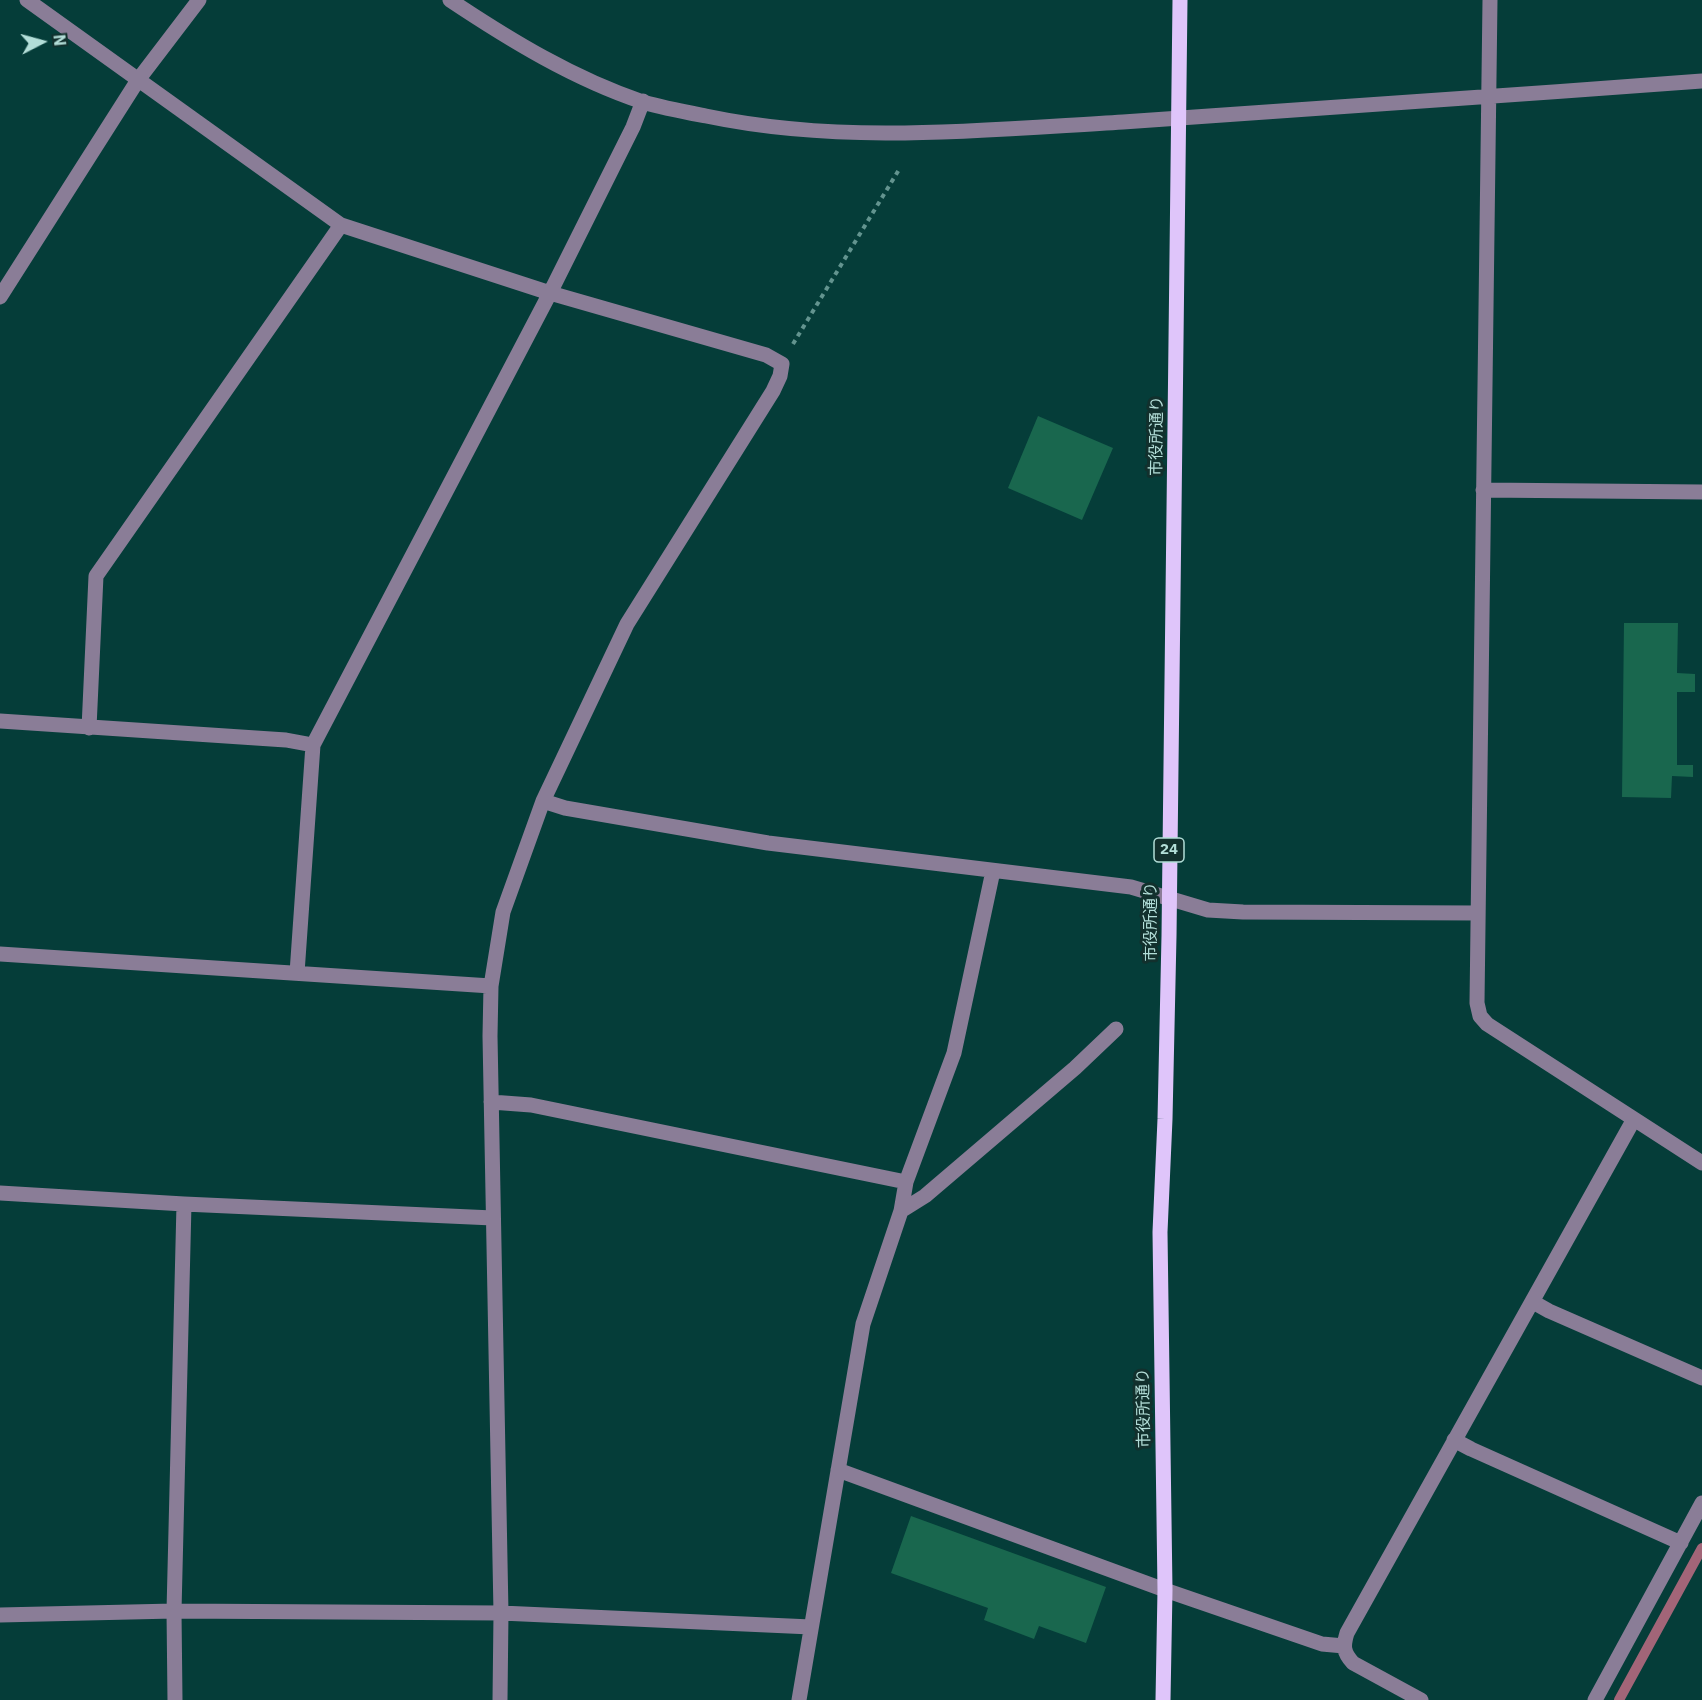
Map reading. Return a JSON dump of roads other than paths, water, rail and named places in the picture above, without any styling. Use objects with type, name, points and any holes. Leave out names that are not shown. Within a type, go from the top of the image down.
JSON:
[{"type":"main road","name":"市役所通り","points":[[1163,1700],[1165,1590],[1160,1232],[1166,1119],[1180,0]]},
{"type":"street","points":[[27,0],[341,225],[550,293],[766,355],[782,364],[780,376],[773,391],[627,624],[543,801],[503,912],[491,986],[490,1036],[501,1613],[500,1700]]},
{"type":"street","points":[[0,297],[138,81],[199,0]]},
{"type":"street","points":[[450,0],[489,26],[554,63],[643,101],[759,126],[849,134],[945,133],[1180,119],[1702,81]]},
{"type":"street","points":[[1490,0],[1476,1003],[1480,1016],[1487,1024],[1702,1162]]},
{"type":"street","points":[[297,973],[313,745],[550,293],[633,127],[643,101]]},
{"type":"street","points":[[89,728],[96,576],[341,225]]},
{"type":"street","points":[[1483,490],[1702,492]]},
{"type":"street","points":[[0,721],[286,740],[313,745]]},
{"type":"street","points":[[543,801],[565,808],[768,843],[1131,887],[1208,910],[1478,913]]},
{"type":"street","points":[[799,1700],[863,1324],[901,1211],[906,1182],[954,1053],[993,871]]},
{"type":"street","points":[[0,954],[491,986]]},
{"type":"street","points":[[901,1211],[925,1196],[1075,1068],[1116,1029]]},
{"type":"street","points":[[491,1102],[531,1105],[906,1182]]},
{"type":"street","points":[[1421,1700],[1353,1663],[1346,1655],[1344,1646],[1347,1633],[1634,1119]]},
{"type":"street","points":[[0,1193],[493,1218]]},
{"type":"street","points":[[175,1700],[174,1611],[184,1204]]},
{"type":"street","points":[[1533,1302],[1702,1378]]},
{"type":"street","points":[[1454,1440],[1681,1543]]},
{"type":"street","points":[[838,1470],[1165,1590],[1322,1644],[1344,1646]]},
{"type":"street","points":[[1595,1700],[1702,1503]]},
{"type":"street","points":[[0,1615],[174,1611],[501,1613],[811,1627]]},
{"type":"waterway","points":[[1619,1700],[1702,1548]]}]
